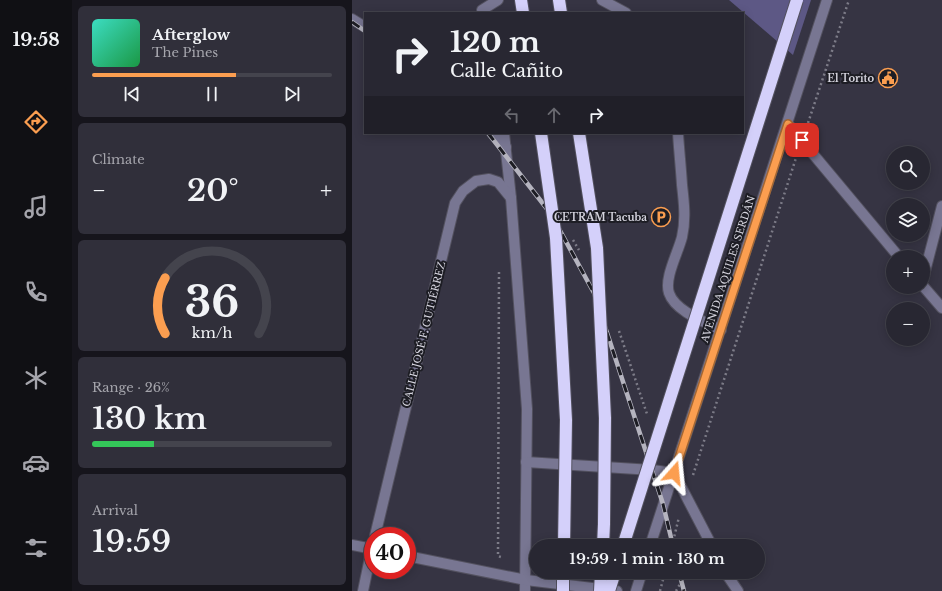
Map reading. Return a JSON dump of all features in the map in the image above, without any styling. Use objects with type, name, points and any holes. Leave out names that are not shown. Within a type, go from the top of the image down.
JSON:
[{"type":"highway","points":[[521,0],[523,12]]},
{"type":"highway","points":[[558,0],[561,12]]},
{"type":"highway","points":[[625,539],[797,0]]},
{"type":"highway","points":[[541,134],[556,238],[566,412],[564,539]]},
{"type":"highway","points":[[579,134],[597,248],[605,418],[603,539]]},
{"type":"highway","points":[[563,579],[563,591]]},
{"type":"highway","points":[[600,591],[601,579]]},
{"type":"highway","points":[[609,591],[613,579]]},
{"type":"street","points":[[481,8],[498,0]]},
{"type":"street","points":[[602,0],[624,12]]},
{"type":"street","name":"AVENIDA AQUILES SERDÁN","points":[[652,539],[827,0]]},
{"type":"street","points":[[352,19],[364,26]]},
{"type":"street","points":[[788,124],[893,250]]},
{"type":"street","points":[[493,134],[506,147]]},
{"type":"street","points":[[504,134],[511,198],[527,409],[525,591]]},
{"type":"street","points":[[678,134],[684,223],[682,236],[668,280],[669,292],[673,301],[688,313],[721,330]]},
{"type":"street","name":"CALLE JOSÉ F. GUTIÉRREZ","points":[[377,527],[455,203],[463,191],[476,181],[488,179],[498,182],[511,198]]},
{"type":"street","points":[[930,252],[942,206]]},
{"type":"street","points":[[930,294],[942,308]]},
{"type":"street","points":[[526,462],[652,470],[674,473],[708,539]]},
{"type":"street","points":[[352,545],[364,546]]},
{"type":"street","points":[[416,558],[526,580],[617,591]]},
{"type":"street","points":[[363,591],[365,579]]},
{"type":"street","points":[[636,591],[640,579]]},
{"type":"street","points":[[730,579],[738,591]]},
{"type":"path","points":[[674,539],[685,496],[849,0]]},
{"type":"path","points":[[499,264],[498,556],[526,563]]},
{"type":"path","points":[[660,591],[663,579]]},
{"type":"path","points":[[676,591],[683,579]]},
{"type":"shaded area","points":[[729,0],[811,0],[793,55]]},
{"type":"railway","points":[[352,22],[364,30]]},
{"type":"railway","points":[[489,134],[551,214],[594,293],[663,504],[671,539]]},
{"type":"railway","points":[[681,579],[684,591]]},
{"type":"place","name":"El Torito","points":[[888,78]]},
{"type":"place","name":"CETRAM Tacuba","points":[[661,217]]},
{"type":"route","points":[[674,473],[788,124],[802,140]]}]
